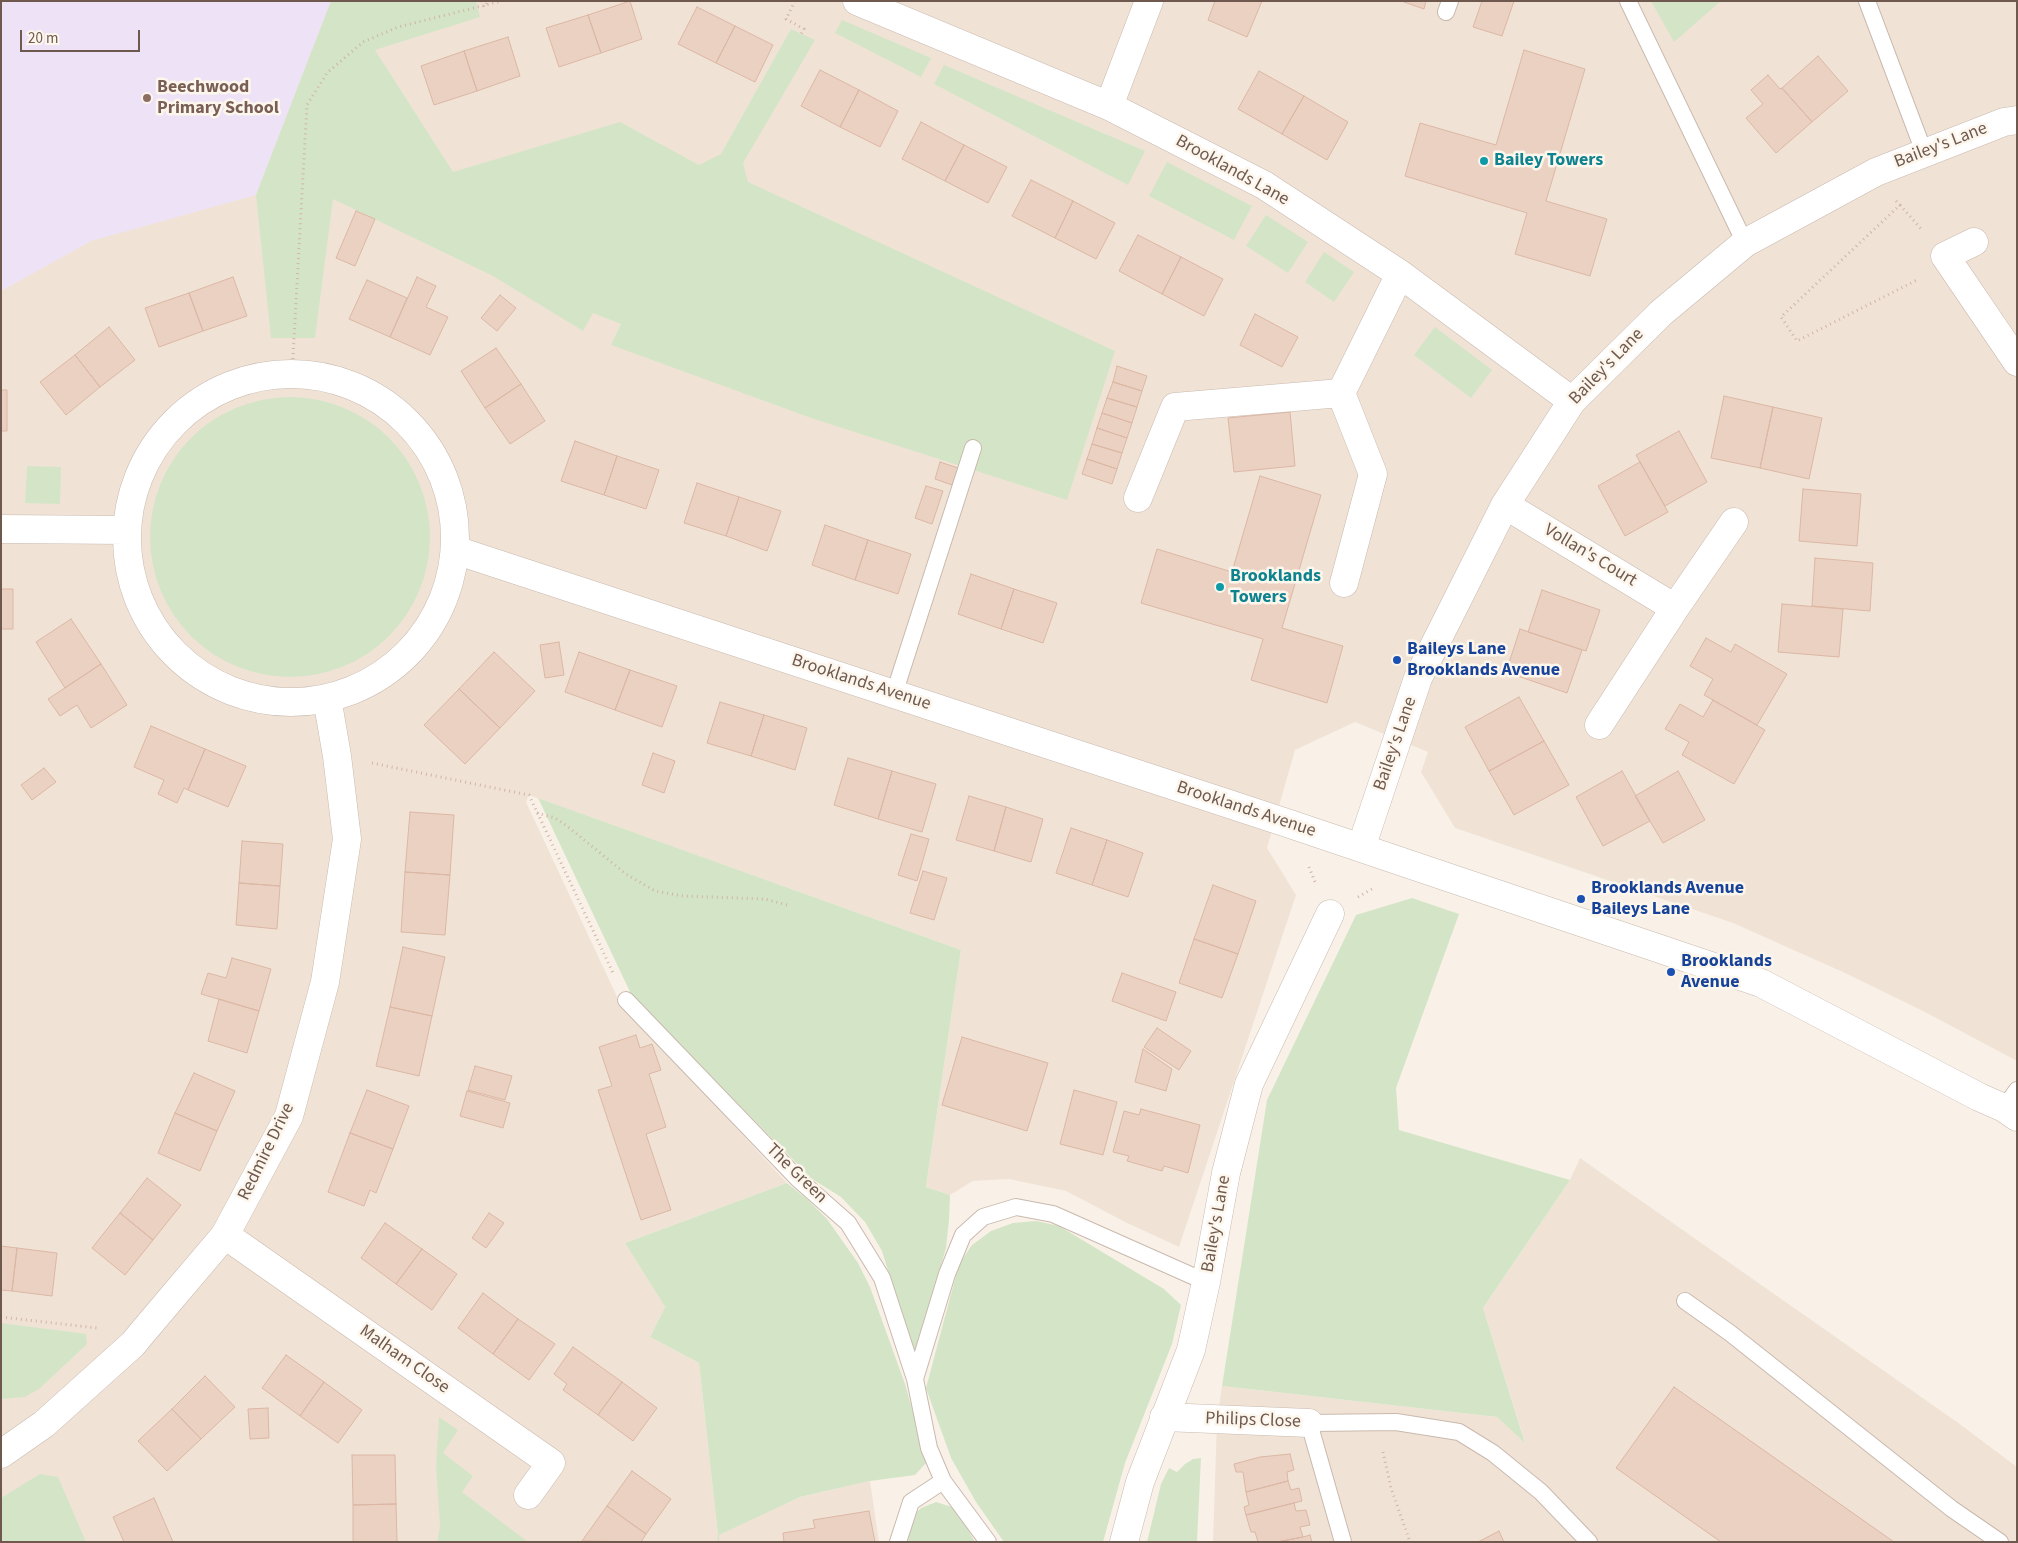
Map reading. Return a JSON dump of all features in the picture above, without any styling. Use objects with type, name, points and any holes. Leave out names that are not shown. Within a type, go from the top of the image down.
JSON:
[{"type":"street","name":"Brooklands Lane","points":[[858,1],[1109,106],[1264,185],[1400,274],[1572,401]]},
{"type":"street","points":[[1109,106],[1149,1]]},
{"type":"street","name":"Bailey's Lane","points":[[1361,848],[1418,678],[1505,505],[1572,401],[1662,313],[1746,243],[1876,172],[2004,122],[2017,120]]},
{"type":"street","points":[[1974,242],[1945,256],[2017,362]]},
{"type":"street","points":[[1344,582],[1373,474],[1341,393],[1400,274]]},
{"type":"street","points":[[292,374],[325,377],[356,387],[385,403],[410,424],[430,450],[445,479],[454,510],[455,550],[452,576],[441,607],[424,635],[402,659],[376,679],[346,693],[327,698],[284,702],[252,698],[222,688],[195,672],[172,652],[152,627],[138,599],[129,569],[127,530],[130,507],[139,477],[154,449],[174,424],[200,402],[228,387],[259,377],[292,374]]},
{"type":"street","points":[[1138,498],[1175,407],[1341,393]]},
{"type":"street","name":"Vollan's Court","points":[[1505,505],[1675,608]]},
{"type":"street","points":[[1599,725],[1675,608],[1734,522]]},
{"type":"street","points":[[1,529],[127,530]]},
{"type":"street","name":"Brooklands Avenue","points":[[455,550],[1361,848],[1761,983],[1979,1098],[2012,1105]]},
{"type":"street","name":"Redmire Drive","points":[[1,1454],[44,1424],[142,1333],[225,1235],[289,1116],[325,982],[347,839],[337,756],[327,698]]},
{"type":"street","name":"Bailey's Lane","points":[[1124,1542],[1140,1482],[1190,1350],[1206,1282],[1226,1173],[1248,1084],[1330,914]]},
{"type":"street","name":"Malham Close","points":[[225,1235],[551,1463],[528,1495]]},
{"type":"street","name":"Philips Close","points":[[1164,1417],[1309,1423]]},
{"type":"lane","points":[[1628,1],[1746,243]]},
{"type":"lane","points":[[1867,1],[1924,152]]},
{"type":"lane","points":[[894,694],[974,448]]},
{"type":"lane","name":"The Green","points":[[626,1000],[798,1179],[848,1223],[882,1278],[915,1378],[929,1448],[943,1481],[988,1542]]},
{"type":"lane","name":"The Green","points":[[915,1378],[947,1274],[963,1235],[983,1217],[1016,1207],[1053,1214],[1206,1282]]},
{"type":"lane","points":[[1685,1302],[1730,1334],[1952,1509],[2000,1542]]},
{"type":"lane","points":[[1309,1423],[1396,1422],[1459,1432],[1493,1453],[1541,1492],[1589,1542]]},
{"type":"lane","name":"Philips Close","points":[[1309,1423],[1343,1542]]},
{"type":"lane","points":[[898,1542],[911,1502],[943,1481]]},
{"type":"path","points":[[482,1],[484,7]]},
{"type":"path","points":[[484,7],[488,1]]},
{"type":"path","points":[[292,374],[307,105],[327,73],[363,42],[398,27],[502,1]]},
{"type":"path","points":[[795,1],[786,19],[804,29],[800,36]]},
{"type":"path","points":[[1876,172],[1900,205],[1781,317],[1798,341],[1949,264]]},
{"type":"path","points":[[337,756],[529,794],[626,1000]]},
{"type":"path","points":[[537,813],[555,818],[626,874],[655,891],[683,896],[765,899],[787,905]]},
{"type":"path","points":[[1,1317],[142,1333]]},
{"type":"path","points":[[1377,1422],[1391,1488],[1410,1542]]},
{"type":"shaded area","points":[[1,1],[2017,1],[2017,1061],[1923,1011],[1845,973],[1733,923],[1455,828],[1421,772],[1428,752],[1355,722],[1295,750],[1267,848],[1296,895],[1179,1247],[1125,1222],[1066,1191],[1009,1179],[973,1181],[950,1195],[926,1187],[961,950],[529,795],[526,802],[619,1001],[787,1183],[625,1243],[665,1307],[650,1337],[699,1363],[718,1534],[800,1497],[870,1481],[879,1542],[1,1542]]},
{"type":"shaded area","name":"Beechwood Primary School","points":[[1,1],[331,1],[256,195],[91,241],[1,291]]},
{"type":"shaded area","points":[[1580,1158],[1957,1422],[2017,1467],[2017,1542],[1213,1542],[1217,1420],[1222,1386],[1497,1417],[1525,1442],[1483,1308],[1570,1180]]},
{"type":"green space","points":[[331,1],[476,1],[480,17],[375,50],[453,172],[620,122],[699,165],[721,154],[791,29],[815,40],[743,163],[748,182],[1115,351],[1067,500],[814,419],[611,345],[621,324],[593,313],[583,331],[493,276],[333,199],[315,338],[271,338],[256,195]]},
{"type":"green space","points":[[1651,1],[1721,1],[1674,42]]},
{"type":"green space","points":[[842,20],[931,58],[921,77],[835,33]]},
{"type":"green space","points":[[944,65],[1145,151],[1128,185],[934,84]]},
{"type":"green space","points":[[1167,162],[1252,206],[1234,240],[1149,196]]},
{"type":"green space","points":[[1266,215],[1308,242],[1288,273],[1246,246]]},
{"type":"green space","points":[[1324,252],[1354,272],[1334,302],[1305,282]]},
{"type":"green space","points":[[1435,327],[1492,370],[1471,398],[1414,355]]},
{"type":"green space","points":[[290,397],[331,403],[368,421],[389,438],[406,459],[424,496],[430,537],[424,578],[406,615],[389,636],[368,653],[331,671],[290,677],[249,671],[212,653],[191,636],[174,615],[156,578],[150,537],[156,496],[174,459],[191,438],[212,421],[249,403]]},
{"type":"green space","points":[[27,466],[61,467],[60,504],[25,503]]},
{"type":"green space","points":[[538,798],[961,950],[926,1187],[950,1195],[946,1248],[914,1357],[882,1251],[865,1222],[841,1197],[812,1179],[632,996]]},
{"type":"green space","points":[[1412,898],[1459,914],[1396,1088],[1399,1130],[1570,1180],[1483,1308],[1525,1443],[1497,1417],[1222,1386],[1267,1100],[1356,915]]},
{"type":"green space","points":[[787,1183],[827,1219],[858,1263],[870,1287],[905,1384],[927,1462],[915,1475],[870,1481],[800,1497],[719,1535],[719,1542],[717,1542],[718,1535],[699,1363],[650,1337],[665,1307],[625,1243]]},
{"type":"green space","points":[[1036,1221],[1059,1226],[1164,1289],[1181,1305],[1172,1344],[1125,1463],[1103,1542],[1004,1542],[976,1502],[951,1458],[926,1388],[959,1264],[972,1245],[991,1231],[1013,1223]]},
{"type":"green space","points":[[1,1323],[86,1334],[87,1344],[39,1389],[25,1397],[1,1399]]},
{"type":"green space","points":[[439,1417],[458,1430],[443,1453],[473,1476],[462,1492],[528,1542],[437,1542],[440,1526],[436,1466]]},
{"type":"green space","points":[[1201,1458],[1197,1542],[1147,1542],[1161,1484],[1169,1468],[1177,1472],[1193,1459]]},
{"type":"green space","points":[[40,1474],[58,1477],[86,1542],[1,1542],[1,1498]]},
{"type":"green space","points":[[936,1502],[952,1507],[958,1512],[975,1542],[908,1542],[911,1522],[915,1514],[921,1508]]},
{"type":"building","points":[[630,1],[642,39],[601,53],[588,15]]},
{"type":"building","points":[[1215,1],[1262,1],[1247,37],[1208,20]]},
{"type":"building","points":[[1401,1],[1426,1],[1424,9]]},
{"type":"building","points":[[1482,1],[1514,1],[1502,36],[1473,27]]},
{"type":"building","points":[[697,7],[735,26],[716,63],[678,44]]},
{"type":"building","points":[[588,15],[601,53],[559,67],[546,28]]},
{"type":"building","points":[[735,26],[773,45],[755,82],[716,63]]},
{"type":"building","points":[[508,37],[520,76],[477,91],[464,51]]},
{"type":"building","name":"Bailey Towers","points":[[1524,50],[1585,69],[1546,201],[1607,219],[1590,276],[1515,254],[1527,213],[1405,176],[1420,123],[1496,145]]},
{"type":"building","points":[[464,51],[477,91],[434,105],[421,66]]},
{"type":"building","points":[[1818,56],[1848,91],[1812,122],[1782,88]]},
{"type":"building","points":[[820,70],[859,90],[840,127],[801,106]]},
{"type":"building","points":[[1259,71],[1304,96],[1282,134],[1238,109]]},
{"type":"building","points":[[1768,75],[1812,122],[1776,153],[1746,118],[1763,104],[1751,90]]},
{"type":"building","points":[[859,90],[898,111],[880,147],[840,127]]},
{"type":"building","points":[[1304,96],[1348,122],[1327,160],[1282,134]]},
{"type":"building","points":[[921,122],[964,145],[945,181],[902,159]]},
{"type":"building","points":[[964,145],[1007,167],[988,203],[945,181]]},
{"type":"building","points":[[1031,180],[1073,201],[1055,238],[1012,216]]},
{"type":"building","points":[[1073,201],[1115,223],[1096,259],[1055,238]]},
{"type":"building","points":[[356,211],[375,219],[355,266],[336,258]]},
{"type":"building","points":[[1138,235],[1181,257],[1162,294],[1119,271]]},
{"type":"building","points":[[1181,257],[1223,279],[1204,316],[1162,294]]},
{"type":"building","points":[[233,277],[247,316],[203,331],[189,293]]},
{"type":"building","points":[[417,277],[436,286],[426,307],[448,317],[430,355],[390,337]]},
{"type":"building","points":[[367,280],[407,298],[390,337],[349,319]]},
{"type":"building","points":[[189,293],[203,331],[159,347],[145,308]]},
{"type":"building","points":[[500,295],[516,308],[497,331],[481,318]]},
{"type":"building","points":[[1255,314],[1298,337],[1282,367],[1240,345]]},
{"type":"building","points":[[109,327],[135,360],[100,387],[75,355]]},
{"type":"building","points":[[496,348],[521,384],[485,408],[461,371]]},
{"type":"building","points":[[75,355],[100,387],[66,415],[40,382]]},
{"type":"building","points":[[1117,366],[1147,376],[1142,391],[1113,382]]},
{"type":"building","points":[[1113,382],[1142,391],[1137,407],[1107,398]]},
{"type":"building","points":[[521,384],[545,421],[510,444],[485,408]]},
{"type":"building","points":[[1,390],[7,390],[7,431],[1,431]]},
{"type":"building","points":[[1724,396],[1773,407],[1760,468],[1711,458]]},
{"type":"building","points":[[1107,398],[1137,407],[1132,423],[1102,413]]},
{"type":"building","points":[[1773,407],[1822,418],[1809,479],[1760,468]]},
{"type":"building","points":[[1290,412],[1295,466],[1234,472],[1228,418]]},
{"type":"building","points":[[1102,413],[1132,423],[1127,438],[1097,428]]},
{"type":"building","points":[[1097,428],[1127,438],[1122,453],[1092,444]]},
{"type":"building","points":[[1679,431],[1707,482],[1665,506],[1636,455]]},
{"type":"building","points":[[575,441],[617,456],[604,495],[561,481]]},
{"type":"building","points":[[1092,444],[1122,453],[1117,469],[1087,459]]},
{"type":"building","points":[[617,456],[659,470],[646,509],[604,495]]},
{"type":"building","points":[[1087,459],[1117,469],[1112,484],[1082,474]]},
{"type":"building","points":[[940,462],[958,468],[952,485],[935,479]]},
{"type":"building","points":[[1640,462],[1668,512],[1625,536],[1598,486]]},
{"type":"building","name":"Brooklands Towers","points":[[1260,476],[1321,495],[1282,628],[1343,646],[1327,703],[1251,680],[1263,639],[1141,603],[1157,549],[1232,572]]},
{"type":"building","points":[[697,483],[739,497],[726,536],[684,523]]},
{"type":"building","points":[[926,486],[943,491],[932,524],[915,518]]},
{"type":"building","points":[[1803,489],[1861,494],[1857,546],[1799,541]]},
{"type":"building","points":[[739,497],[781,511],[767,551],[726,536]]},
{"type":"building","points":[[825,525],[868,540],[855,580],[812,565]]},
{"type":"building","points":[[868,540],[911,554],[898,594],[855,580]]},
{"type":"building","points":[[1815,558],[1873,563],[1870,611],[1812,606]]},
{"type":"building","points":[[971,574],[1014,589],[1001,629],[958,614]]},
{"type":"building","points":[[1,589],[13,589],[13,629],[1,629]]},
{"type":"building","points":[[1014,589],[1057,603],[1043,643],[1001,629]]},
{"type":"building","points":[[1542,590],[1600,610],[1586,651],[1528,632]]},
{"type":"building","points":[[1782,604],[1843,609],[1839,657],[1778,652]]},
{"type":"building","points":[[71,619],[101,664],[65,688],[36,642]]},
{"type":"building","points":[[1520,629],[1582,650],[1567,693],[1506,672]]},
{"type":"building","points":[[1706,638],[1731,652],[1735,644],[1787,674],[1757,725],[1704,695],[1713,679],[1690,666]]},
{"type":"building","points":[[559,642],[564,675],[545,678],[540,645]]},
{"type":"building","points":[[494,652],[535,691],[500,728],[459,689]]},
{"type":"building","points":[[579,652],[630,670],[615,710],[565,692]]},
{"type":"building","points":[[101,664],[127,705],[91,728],[77,705],[60,716],[48,699]]},
{"type":"building","points":[[630,670],[677,686],[662,727],[615,710]]},
{"type":"building","points":[[459,689],[500,728],[465,764],[424,725]]},
{"type":"building","points":[[1519,697],[1544,741],[1489,771],[1465,727]]},
{"type":"building","points":[[1713,700],[1765,730],[1734,784],[1682,755],[1689,742],[1665,729],[1680,704],[1703,717]]},
{"type":"building","points":[[720,702],[764,715],[751,756],[707,743]]},
{"type":"building","points":[[764,715],[807,728],[795,770],[751,756]]},
{"type":"building","points":[[151,726],[205,749],[188,790],[184,788],[177,803],[158,794],[164,780],[134,767]]},
{"type":"building","points":[[1544,741],[1569,785],[1514,815],[1489,771]]},
{"type":"building","points":[[205,749],[246,766],[228,807],[188,790]]},
{"type":"building","points":[[653,753],[675,761],[664,793],[642,785]]},
{"type":"building","points":[[848,758],[892,771],[878,819],[834,805]]},
{"type":"building","points":[[44,768],[56,782],[32,800],[21,785]]},
{"type":"building","points":[[892,771],[936,784],[922,832],[878,819]]},
{"type":"building","points":[[1622,771],[1650,821],[1603,846],[1576,797]]},
{"type":"building","points":[[1678,771],[1705,820],[1663,843],[1635,796]]},
{"type":"building","points":[[969,796],[1006,807],[994,851],[956,840]]},
{"type":"building","points":[[1006,807],[1043,819],[1031,862],[994,851]]},
{"type":"building","points":[[410,812],[454,815],[450,875],[405,872]]},
{"type":"building","points":[[1071,828],[1107,840],[1092,885],[1056,873]]},
{"type":"building","points":[[911,834],[929,839],[917,881],[898,875]]},
{"type":"building","points":[[1107,840],[1143,853],[1128,897],[1092,885]]},
{"type":"building","points":[[242,841],[283,844],[280,886],[239,883]]},
{"type":"building","points":[[923,871],[947,878],[934,920],[910,913]]},
{"type":"building","points":[[405,872],[450,875],[445,935],[401,932]]},
{"type":"building","points":[[239,883],[280,886],[277,929],[236,925]]},
{"type":"building","points":[[1213,885],[1256,901],[1238,954],[1194,939]]},
{"type":"building","points":[[1194,939],[1238,954],[1222,998],[1179,983]]},
{"type":"building","points":[[403,947],[445,957],[432,1016],[390,1007]]},
{"type":"building","points":[[232,958],[271,969],[259,1011],[201,994],[208,973],[226,978]]},
{"type":"building","points":[[1122,973],[1176,992],[1166,1021],[1112,1001]]},
{"type":"building","points":[[219,999],[259,1011],[247,1053],[208,1041]]},
{"type":"building","points":[[390,1007],[432,1016],[419,1076],[376,1066]]},
{"type":"building","points":[[1157,1028],[1191,1051],[1179,1070],[1144,1047]]},
{"type":"building","points":[[636,1035],[640,1048],[652,1044],[661,1070],[649,1074],[666,1127],[646,1134],[671,1210],[641,1220],[598,1090],[612,1086],[599,1047]]},
{"type":"building","points":[[962,1037],[1048,1063],[1027,1131],[942,1105]]},
{"type":"building","points":[[1143,1049],[1172,1069],[1166,1091],[1135,1082]]},
{"type":"building","points":[[475,1066],[512,1076],[505,1100],[468,1090]]},
{"type":"building","points":[[194,1073],[235,1091],[217,1131],[175,1113]]},
{"type":"building","points":[[367,1090],[409,1106],[393,1149],[350,1133]]},
{"type":"building","points":[[1074,1090],[1117,1102],[1103,1155],[1060,1144]]},
{"type":"building","points":[[467,1091],[510,1103],[503,1128],[460,1116]]},
{"type":"building","points":[[1141,1109],[1200,1125],[1188,1173],[1164,1166],[1162,1171],[1127,1161],[1129,1156],[1113,1152],[1124,1111],[1139,1115]]},
{"type":"building","points":[[175,1113],[217,1131],[200,1171],[158,1153]]},
{"type":"building","points":[[350,1133],[393,1149],[376,1193],[370,1190],[364,1206],[328,1192]]},
{"type":"building","points":[[147,1178],[181,1205],[153,1240],[120,1213]]},
{"type":"building","points":[[120,1213],[153,1240],[125,1275],[92,1248]]},
{"type":"building","points":[[489,1213],[504,1223],[486,1248],[472,1238]]},
{"type":"building","points":[[385,1223],[422,1249],[396,1284],[361,1258]]},
{"type":"building","points":[[1,1246],[17,1248],[12,1291],[1,1290]]},
{"type":"building","points":[[17,1248],[57,1253],[52,1296],[12,1291]]},
{"type":"building","points":[[422,1249],[457,1274],[432,1310],[396,1284]]},
{"type":"building","points":[[483,1293],[518,1319],[493,1354],[458,1328]]},
{"type":"building","points":[[518,1319],[555,1344],[529,1380],[493,1354]]},
{"type":"building","points":[[573,1347],[622,1382],[598,1415],[563,1390],[567,1384],[554,1374]]},
{"type":"building","points":[[286,1355],[324,1382],[300,1416],[262,1388]]},
{"type":"building","points":[[205,1376],[235,1407],[201,1439],[172,1409]]},
{"type":"building","points":[[324,1382],[362,1410],[338,1443],[300,1416]]},
{"type":"building","points":[[622,1382],[657,1408],[633,1441],[598,1415]]},
{"type":"building","points":[[1674,1387],[1894,1542],[1721,1542],[1616,1468]]},
{"type":"building","points":[[268,1408],[269,1438],[250,1439],[248,1409]]},
{"type":"building","points":[[172,1409],[201,1439],[167,1471],[138,1441]]},
{"type":"building","points":[[1290,1454],[1294,1470],[1287,1472],[1288,1481],[1246,1492],[1243,1472],[1236,1472],[1234,1464],[1260,1457]]},
{"type":"building","points":[[352,1455],[395,1455],[396,1504],[353,1505]]},
{"type":"building","points":[[632,1471],[671,1499],[646,1534],[607,1506]]},
{"type":"building","points":[[1288,1481],[1291,1490],[1299,1488],[1302,1501],[1246,1515],[1244,1507],[1249,1505],[1246,1492]]},
{"type":"building","points":[[154,1498],[173,1542],[124,1542],[113,1517]]},
{"type":"building","points":[[1294,1503],[1296,1511],[1306,1510],[1310,1525],[1300,1527],[1303,1537],[1277,1542],[1258,1542],[1255,1532],[1251,1532],[1246,1515]]},
{"type":"building","points":[[396,1504],[397,1542],[353,1542],[353,1505]]},
{"type":"building","points":[[607,1506],[646,1534],[641,1542],[582,1541]]},
{"type":"building","points":[[869,1511],[875,1542],[784,1542],[783,1533],[815,1528],[813,1520]]},
{"type":"building","points":[[1499,1531],[1504,1542],[1478,1542]]},
{"type":"building","points":[[1310,1535],[1312,1542],[1277,1542],[1303,1537]]},
{"type":"place","name":"Beechwood Primary School","points":[[147,98]]},
{"type":"place","name":"Bailey Towers","points":[[1484,161]]},
{"type":"place","name":"Brooklands Towers","points":[[1220,587]]},
{"type":"place","name":"Baileys Lane Brooklands Avenue","points":[[1397,660]]},
{"type":"place","name":"Brooklands Avenue Baileys Lane","points":[[1581,899]]},
{"type":"place","name":"Brooklands Avenue","points":[[1671,972]]}]
